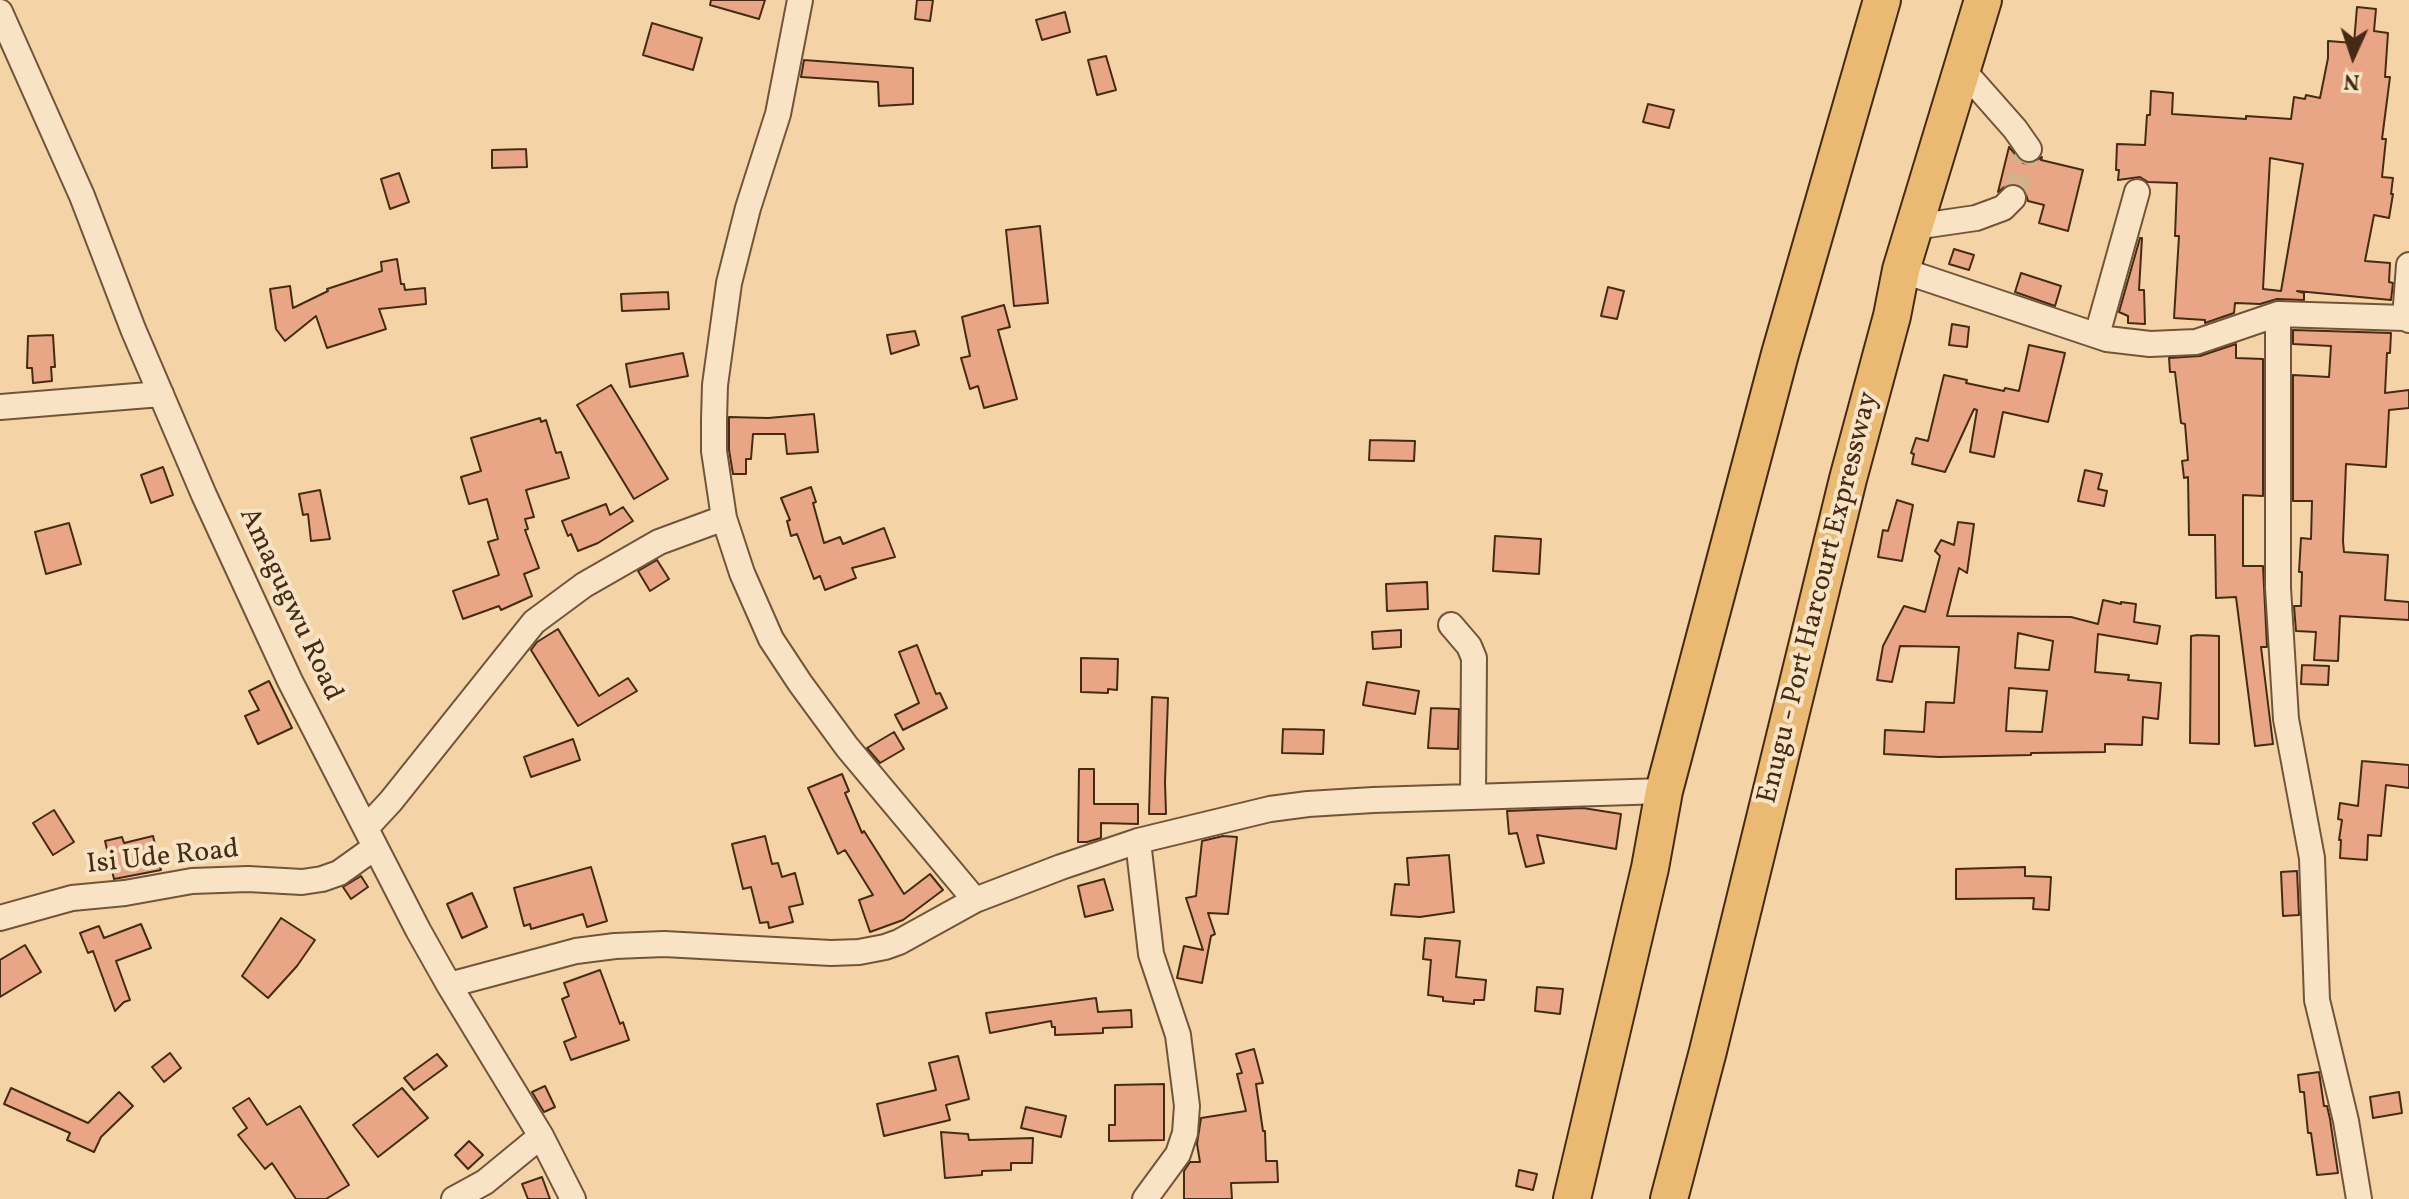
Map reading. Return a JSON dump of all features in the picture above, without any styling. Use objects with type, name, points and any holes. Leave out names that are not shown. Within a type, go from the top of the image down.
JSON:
[{"type":"highway","points":[[1572,1199],[1650,868],[1664,791],[1780,354],[1882,0]]},
{"type":"highway","name":"Enugu - Port Harcourt Expressway","points":[[1669,1199],[1848,479],[1892,316],[1901,270],[1983,0]]},
{"type":"street","points":[[800,0],[778,114],[748,208],[729,283],[715,385],[714,420],[714,451],[724,518],[757,610],[785,661],[847,747],[975,900]]},
{"type":"street","name":"Amagugwu Road","points":[[0,12],[82,196],[133,329],[204,495],[290,681],[449,985],[541,1136],[573,1199]]},
{"type":"street","points":[[1962,69],[2029,149]]},
{"type":"street","points":[[2097,335],[2137,192]]},
{"type":"street","points":[[1914,227],[1976,218],[2003,208],[2013,198]]},
{"type":"street","points":[[1901,270],[2107,339],[2150,344],[2196,342],[2278,314],[2407,319],[2409,265]]},
{"type":"street","points":[[2278,314],[2278,588],[2286,719],[2312,858],[2317,1000],[2346,1121],[2359,1199]]},
{"type":"street","points":[[0,407],[161,394]]},
{"type":"street","name":"Isi Ude Road","points":[[0,918],[72,898],[125,893],[192,881],[248,879],[302,882],[339,873],[370,838],[391,801],[534,622],[584,585],[659,542],[724,518]]},
{"type":"street","points":[[1451,625],[1469,646],[1474,658],[1473,796]]},
{"type":"street","points":[[449,985],[576,951],[615,946],[664,944],[859,952],[899,942],[975,900],[1138,841],[1295,805],[1664,791]]},
{"type":"street","points":[[1138,841],[1151,954],[1178,1035],[1187,1106],[1185,1133],[1178,1154],[1145,1199]]},
{"type":"street","points":[[454,1199],[485,1182],[541,1136]]},
{"type":"building","points":[[711,0],[765,0],[759,19],[710,5]]},
{"type":"building","points":[[917,0],[933,0],[930,21],[915,19]]},
{"type":"building","points":[[2357,7],[2376,9],[2374,31],[2388,33],[2385,77],[2390,77],[2382,139],[2386,139],[2382,177],[2393,178],[2393,194],[2389,218],[2374,215],[2365,261],[2390,263],[2389,282],[2393,283],[2391,300],[2297,291],[2304,293],[2304,300],[2235,303],[2234,313],[2205,323],[2205,320],[2174,318],[2179,236],[2175,236],[2177,183],[2148,182],[2140,177],[2118,180],[2119,170],[2116,170],[2117,144],[2145,145],[2151,91],[2173,93],[2172,114],[2291,119],[2294,97],[2305,99],[2306,95],[2320,98],[2328,41],[2354,43]],"holes":[[[2270,158],[2303,164],[2281,291],[2263,289]]]},
{"type":"building","points":[[1065,12],[1070,32],[1042,40],[1036,20]]},
{"type":"building","points":[[652,23],[702,38],[693,70],[643,55]]},
{"type":"building","points":[[1106,56],[1116,90],[1097,95],[1088,60]]},
{"type":"building","points":[[804,60],[913,68],[913,104],[879,106],[878,82],[801,77]]},
{"type":"building","points":[[1648,104],[1674,110],[1669,128],[1643,122]]},
{"type":"building","points":[[2009,147],[2023,163],[2031,164],[2042,157],[2041,160],[2083,170],[2068,231],[2039,223],[2044,205],[2028,201],[2024,188],[2018,184],[2008,184],[1998,192]]},
{"type":"building","points":[[526,149],[527,167],[492,168],[492,150]]},
{"type":"building","points":[[399,173],[409,202],[390,209],[381,179]]},
{"type":"building","points":[[1040,226],[1048,303],[1014,306],[1006,230]]},
{"type":"building","points":[[2140,238],[2139,290],[2144,290],[2145,324],[2128,323],[2128,316],[2119,312]]},
{"type":"building","points":[[1954,249],[1974,255],[1969,270],[1949,264]]},
{"type":"building","points":[[397,259],[401,284],[404,284],[405,290],[425,288],[426,304],[379,309],[386,329],[327,348],[316,316],[285,341],[276,329],[270,289],[290,286],[293,308],[327,289],[382,271],[381,262]]},
{"type":"building","points":[[2021,273],[2061,286],[2055,306],[2015,292]]},
{"type":"building","points":[[1608,287],[1624,291],[1617,319],[1601,316]]},
{"type":"building","points":[[668,292],[669,309],[622,311],[621,294]]},
{"type":"building","points":[[1004,305],[1010,327],[998,330],[1017,399],[984,408],[978,386],[970,389],[961,358],[970,356],[962,317]]},
{"type":"building","points":[[1952,324],[1969,327],[1967,347],[1949,345]]},
{"type":"building","points":[[2293,330],[2391,333],[2385,393],[2409,390],[2409,408],[2389,410],[2386,467],[2346,464],[2343,541],[2344,552],[2388,555],[2385,600],[2409,602],[2409,620],[2340,616],[2338,661],[2314,660],[2316,632],[2296,631],[2294,606],[2301,606],[2301,538],[2311,539],[2312,501],[2293,501],[2293,375],[2329,377],[2331,346],[2293,344]]},
{"type":"building","points":[[915,331],[919,345],[891,354],[887,335]]},
{"type":"building","points":[[53,335],[55,367],[51,367],[52,381],[33,383],[32,368],[27,368],[28,336]]},
{"type":"building","points":[[2236,344],[2236,358],[2263,359],[2263,496],[2243,495],[2243,566],[2263,566],[2267,647],[2261,647],[2273,744],[2255,746],[2236,597],[2216,598],[2215,535],[2189,535],[2188,477],[2184,478],[2182,461],[2188,460],[2185,424],[2181,423],[2175,372],[2170,372],[2169,358],[2200,356]]},
{"type":"building","points":[[2029,345],[2065,353],[2048,422],[2003,412],[1994,457],[1970,452],[1977,410],[1974,409],[1945,472],[1912,464],[1914,454],[1911,453],[1916,438],[1928,441],[1944,375],[1967,380],[1966,383],[2019,391]]},
{"type":"building","points":[[683,353],[688,376],[630,387],[626,364]]},
{"type":"building","points":[[611,385],[668,479],[634,499],[577,405]]},
{"type":"building","points":[[814,414],[818,452],[787,454],[785,434],[753,434],[751,459],[746,459],[746,474],[733,474],[729,417]]},
{"type":"building","points":[[540,418],[541,422],[546,420],[556,453],[561,452],[569,478],[526,490],[534,517],[525,519],[528,529],[525,530],[539,568],[524,574],[532,596],[501,610],[499,606],[463,619],[453,591],[499,575],[488,542],[498,539],[487,499],[469,504],[461,477],[481,471],[471,438]]},
{"type":"building","points":[[1370,440],[1415,441],[1414,461],[1369,460]]},
{"type":"building","points":[[163,467],[173,495],[151,503],[141,475]]},
{"type":"building","points":[[2085,470],[2102,474],[2098,489],[2107,491],[2104,506],[2078,501]]},
{"type":"building","points":[[811,487],[824,543],[840,537],[843,544],[884,528],[895,557],[852,568],[856,578],[825,590],[820,576],[814,579],[797,534],[791,536],[787,521],[790,520],[781,498]]},
{"type":"building","points":[[320,490],[330,539],[311,541],[308,514],[303,515],[299,494]]},
{"type":"building","points":[[1897,500],[1913,505],[1902,561],[1878,557],[1883,530],[1888,531]]},
{"type":"building","points":[[606,504],[610,515],[623,507],[633,521],[598,543],[578,551],[562,521]]},
{"type":"building","points":[[1958,522],[1974,524],[1967,573],[1959,568],[1947,616],[2071,617],[2098,624],[2103,600],[2136,604],[2134,622],[2160,626],[2157,644],[2098,634],[2095,672],[2129,675],[2128,680],[2161,683],[2158,719],[2143,717],[2142,745],[2105,744],[2105,752],[2031,755],[1939,757],[1884,754],[1885,730],[1924,732],[1926,702],[1954,703],[1959,647],[1900,646],[1892,682],[1877,680],[1883,646],[1904,606],[1925,612],[1940,556],[1935,551],[1941,540],[1954,545]],"holes":[[[2018,633],[2053,641],[2049,670],[2015,668]],[[2009,688],[2047,691],[2042,732],[2006,731]]]},
{"type":"building","points":[[69,523],[81,564],[46,574],[35,532]]},
{"type":"building","points":[[1495,536],[1541,539],[1539,574],[1493,571]]},
{"type":"building","points":[[657,560],[669,579],[650,591],[638,571]]},
{"type":"building","points":[[1427,582],[1428,609],[1387,611],[1386,584]]},
{"type":"building","points":[[558,629],[599,696],[628,678],[637,691],[578,726],[531,650],[537,642]]},
{"type":"building","points":[[1401,630],[1401,647],[1373,649],[1372,632]]},
{"type":"building","points":[[2191,636],[2219,636],[2219,744],[2190,743]]},
{"type":"building","points":[[917,645],[936,694],[940,693],[947,708],[903,730],[895,715],[919,703],[899,652]]},
{"type":"building","points":[[1081,658],[1118,659],[1117,690],[1108,689],[1108,693],[1081,692]]},
{"type":"building","points":[[2302,665],[2329,666],[2328,685],[2301,684]]},
{"type":"building","points":[[269,681],[292,728],[258,744],[245,716],[259,710],[249,691]]},
{"type":"building","points":[[1367,682],[1419,691],[1415,714],[1363,705]]},
{"type":"building","points":[[1152,697],[1168,698],[1166,814],[1149,814]]},
{"type":"building","points":[[1431,708],[1459,709],[1458,749],[1428,748]]},
{"type":"building","points":[[1283,729],[1324,730],[1323,754],[1282,753]]},
{"type":"building","points":[[894,732],[904,749],[880,763],[867,748]]},
{"type":"building","points":[[573,739],[580,760],[531,777],[524,757]]},
{"type":"building","points":[[2362,761],[2409,765],[2409,788],[2386,785],[2381,836],[2368,835],[2367,860],[2340,858],[2340,803],[2358,806]]},
{"type":"building","points":[[1079,769],[1094,769],[1094,804],[1138,804],[1138,824],[1101,823],[1101,838],[1078,842]]},
{"type":"building","points":[[842,774],[849,791],[845,793],[862,833],[864,831],[904,894],[930,874],[943,890],[903,920],[870,932],[859,900],[873,895],[845,850],[838,854],[808,788]]},
{"type":"building","points":[[1583,808],[1621,814],[1616,849],[1537,835],[1544,863],[1526,867],[1517,833],[1509,834],[1507,811]]},
{"type":"building","points":[[54,810],[74,842],[53,855],[33,823]]},
{"type":"building","points":[[153,836],[161,870],[114,879],[105,841],[122,837],[124,843]]},
{"type":"building","points":[[765,836],[772,864],[778,863],[782,877],[795,873],[803,904],[789,907],[793,922],[769,928],[768,922],[760,923],[751,887],[743,889],[732,844]]},
{"type":"building","points":[[1223,836],[1237,837],[1228,914],[1208,913],[1215,934],[1211,936],[1202,983],[1177,978],[1184,946],[1203,950],[1186,898],[1196,896],[1202,841]]},
{"type":"building","points":[[1449,855],[1454,912],[1420,917],[1391,915],[1395,884],[1409,885],[1407,858]]},
{"type":"building","points":[[591,867],[607,921],[587,927],[583,914],[531,929],[530,924],[524,926],[514,888]]},
{"type":"building","points":[[2025,867],[2025,876],[2051,877],[2049,910],[2033,909],[2034,898],[1956,899],[1956,869]]},
{"type":"building","points":[[2297,871],[2299,915],[2283,916],[2281,872]]},
{"type":"building","points":[[361,876],[368,887],[351,899],[343,887]]},
{"type":"building","points":[[1104,879],[1113,910],[1085,917],[1078,886]]},
{"type":"building","points":[[472,893],[487,927],[462,938],[447,904]]},
{"type":"building","points":[[281,918],[315,940],[268,998],[242,976]]},
{"type":"building","points":[[141,924],[151,948],[116,961],[130,1000],[115,1011],[93,951],[88,953],[80,933],[99,926],[104,938]]},
{"type":"building","points":[[1425,938],[1460,941],[1456,977],[1486,980],[1484,1000],[1474,1000],[1474,1004],[1443,1001],[1443,997],[1428,995],[1431,960],[1423,959]]},
{"type":"building","points":[[25,945],[41,972],[0,997],[0,960]]},
{"type":"building","points":[[600,970],[629,1040],[571,1060],[564,1042],[576,1037],[562,999],[569,996],[564,983]]},
{"type":"building","points":[[1537,987],[1563,989],[1560,1014],[1535,1011]]},
{"type":"building","points":[[1096,998],[1098,1012],[1131,1010],[1132,1027],[1103,1028],[1103,1033],[1055,1035],[1051,1021],[990,1033],[986,1013]]},
{"type":"building","points":[[1254,1049],[1263,1083],[1256,1084],[1265,1131],[1266,1161],[1277,1161],[1278,1182],[1231,1183],[1232,1199],[1184,1199],[1184,1171],[1190,1162],[1200,1162],[1197,1144],[1201,1118],[1246,1111],[1237,1074],[1242,1073],[1236,1054]]},
{"type":"building","points":[[170,1053],[181,1068],[164,1082],[152,1067]]},
{"type":"building","points":[[437,1054],[447,1066],[414,1090],[404,1078]]},
{"type":"building","points":[[958,1056],[969,1099],[946,1105],[950,1120],[884,1136],[877,1104],[936,1090],[929,1063]]},
{"type":"building","points":[[2319,1072],[2338,1173],[2317,1175],[2304,1092],[2300,1092],[2298,1075]]},
{"type":"building","points":[[1164,1084],[1164,1140],[1109,1141],[1109,1125],[1115,1125],[1115,1085]]},
{"type":"building","points":[[545,1086],[555,1107],[544,1112],[532,1092]]},
{"type":"building","points":[[11,1088],[88,1123],[119,1092],[133,1106],[101,1137],[94,1152],[67,1140],[70,1133],[4,1104]]},
{"type":"building","points":[[402,1088],[428,1118],[378,1157],[353,1125]]},
{"type":"building","points":[[2399,1092],[2402,1113],[2373,1118],[2370,1097]]},
{"type":"building","points":[[249,1098],[267,1125],[300,1106],[349,1185],[326,1199],[296,1199],[272,1163],[265,1169],[238,1135],[247,1128],[233,1108]]},
{"type":"building","points":[[1026,1107],[1066,1116],[1061,1137],[1021,1128]]},
{"type":"building","points":[[941,1132],[968,1134],[969,1140],[1033,1138],[1032,1163],[1011,1163],[1011,1170],[982,1171],[982,1175],[945,1178]]},
{"type":"building","points":[[469,1141],[483,1155],[468,1169],[455,1155]]},
{"type":"building","points":[[1519,1170],[1537,1174],[1533,1190],[1516,1186]]},
{"type":"building","points":[[542,1177],[550,1199],[528,1199],[522,1184]]},
{"type":"tunnel","points":[[2013,198],[2029,149]]}]
